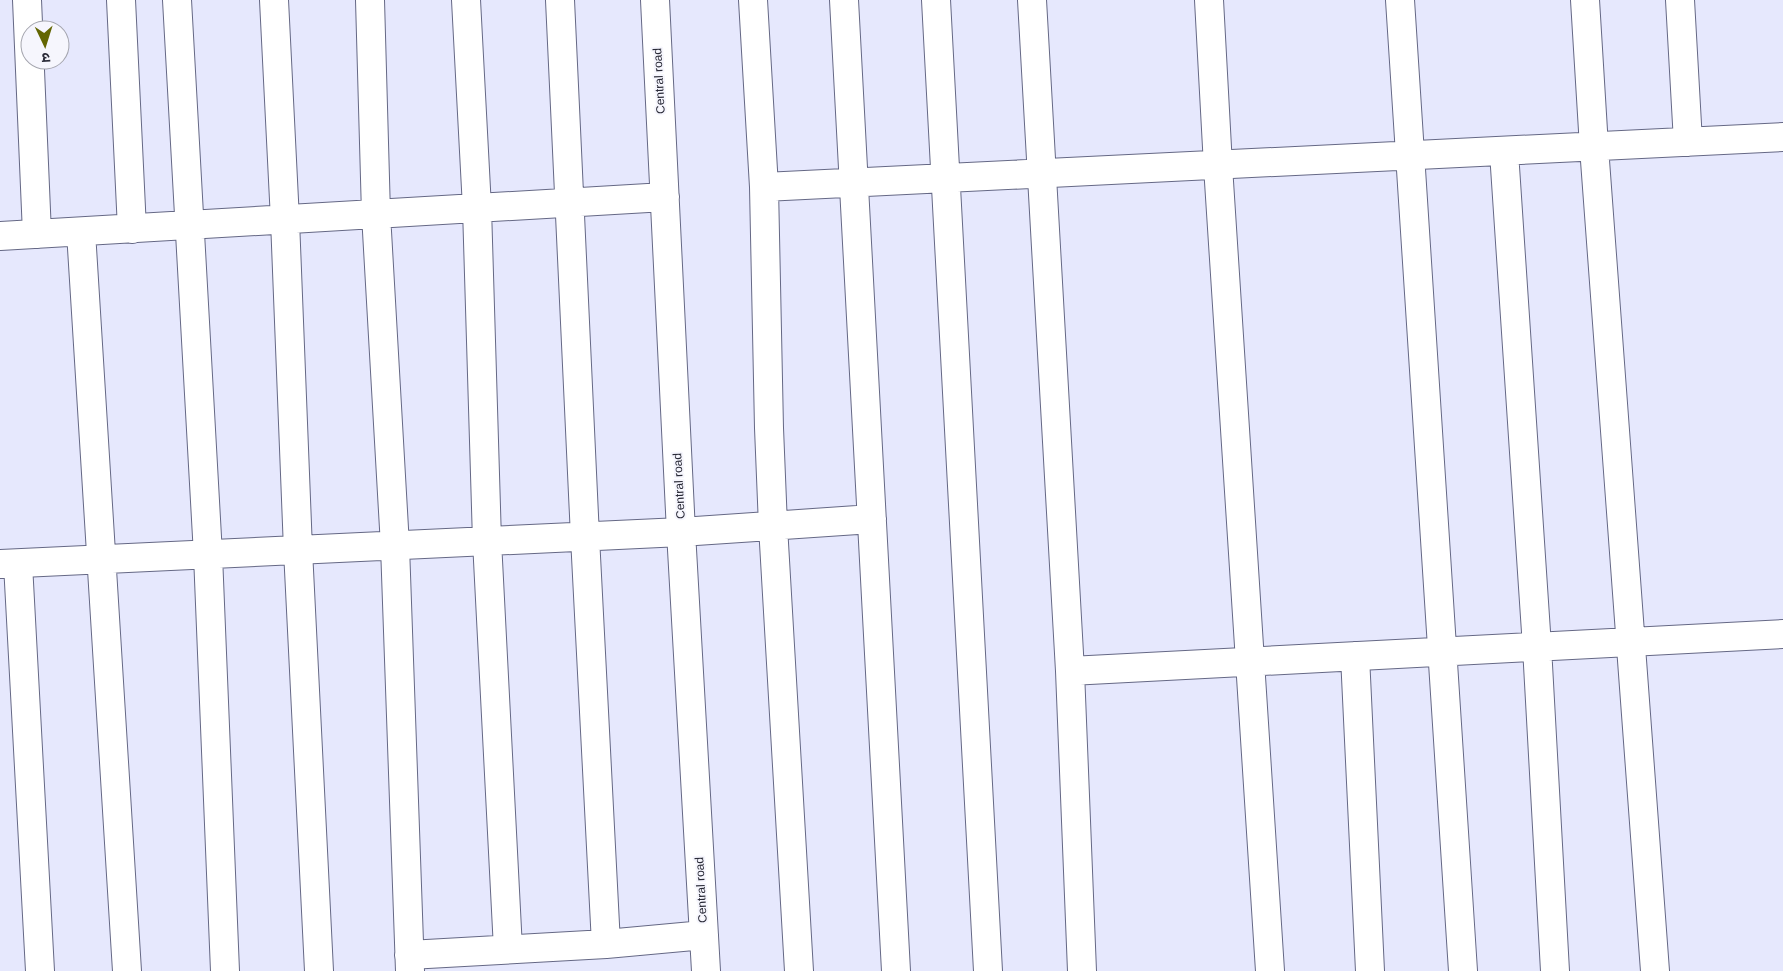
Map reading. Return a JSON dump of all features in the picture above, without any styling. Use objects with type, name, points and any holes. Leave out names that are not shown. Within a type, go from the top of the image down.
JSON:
[{"type":"street","points":[[26,0],[38,234]]},
{"type":"street","points":[[121,0],[132,229]]},
{"type":"street","points":[[178,0],[208,555],[225,971]]},
{"type":"street","points":[[274,0],[319,971]]},
{"type":"street","points":[[370,0],[376,214],[396,546],[410,963],[508,949],[606,944],[704,935]]},
{"type":"street","points":[[466,0],[477,208],[487,541],[508,949]]},
{"type":"street","points":[[560,0],[606,944]]},
{"type":"street","name":"Central road","points":[[655,0],[681,532],[706,971]]},
{"type":"street","points":[[753,0],[764,187],[773,526],[799,971]]},
{"type":"street","points":[[844,0],[896,971]]},
{"type":"street","points":[[936,0],[988,971]]},
{"type":"street","points":[[1032,0],[1070,671],[1082,971]]},
{"type":"street","points":[[1209,0],[1270,971]]},
{"type":"street","points":[[1400,0],[1463,971]]},
{"type":"street","points":[[1585,0],[1594,147],[1655,971]]},
{"type":"street","points":[[1680,0],[1688,142]]},
{"type":"street","points":[[764,187],[1783,138]]},
{"type":"street","points":[[1504,152],[1537,647],[1555,971]]},
{"type":"street","points":[[0,236],[665,197]]},
{"type":"street","points":[[81,232],[127,971]]},
{"type":"street","points":[[40,971],[9,564],[681,532],[872,519]]},
{"type":"street","points":[[1070,671],[1783,634]]},
{"type":"street","points":[[1355,656],[1370,971]]}]
